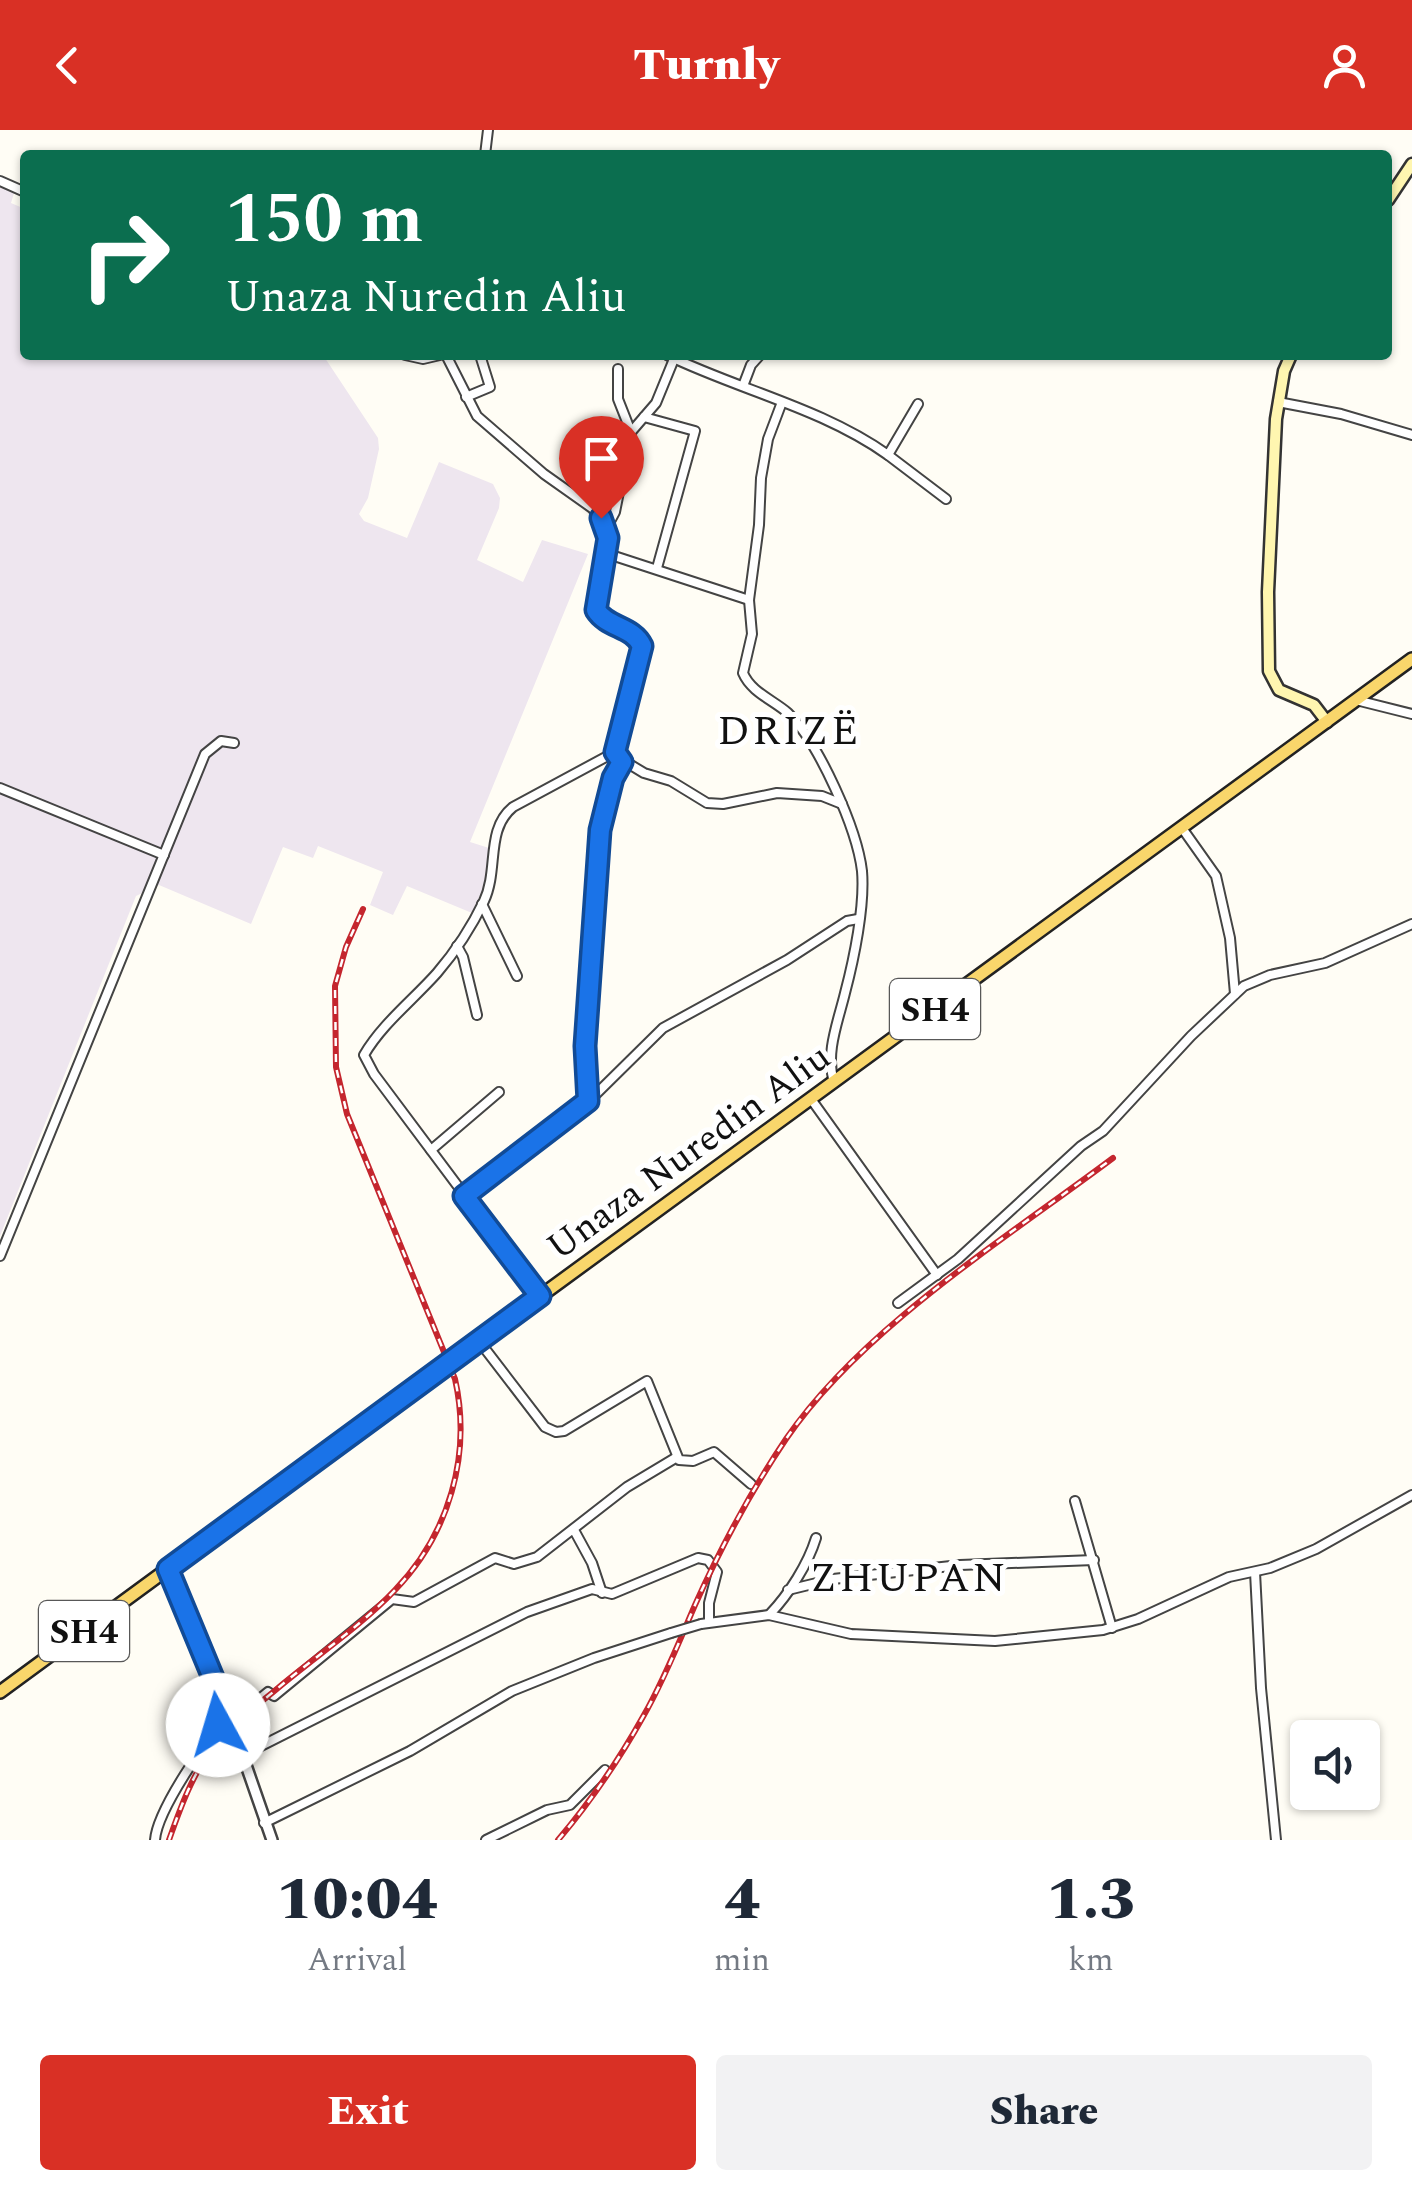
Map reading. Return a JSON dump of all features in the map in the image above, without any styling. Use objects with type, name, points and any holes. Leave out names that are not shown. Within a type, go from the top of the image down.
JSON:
[{"type":"main road","points":[[1392,194],[1412,164]]},
{"type":"main road","points":[[1290,360],[1278,402],[1268,592],[1270,678],[1279,690],[1314,705],[1327,722]]},
{"type":"main road","name":"Unaza Nuredin Aliu","points":[[0,1692],[1412,659]]},
{"type":"street","points":[[446,360],[477,416],[544,474],[592,508],[607,528]]},
{"type":"street","points":[[466,397],[490,388],[482,360]]},
{"type":"street","points":[[540,1296],[374,1074],[364,1055],[457,946],[482,904],[494,864],[496,827],[502,817],[615,752],[642,646],[634,634],[608,622],[596,610],[607,528],[615,512],[631,432],[656,403],[670,360]]},
{"type":"street","points":[[678,360],[857,435],[946,499]]},
{"type":"street","points":[[743,386],[756,360]]},
{"type":"street","points":[[618,369],[618,399],[631,432]]},
{"type":"street","points":[[782,402],[768,440],[761,478],[749,600],[752,634],[742,666],[746,680],[798,725],[844,805],[862,874],[847,988],[830,1057],[834,1082]]},
{"type":"street","points":[[1278,402],[1341,414],[1412,435]]},
{"type":"street","points":[[888,455],[918,404]]},
{"type":"street","points":[[644,417],[694,430],[657,568]]},
{"type":"street","points":[[605,553],[749,600]]},
{"type":"street","points":[[1356,700],[1412,714]]},
{"type":"street","points":[[0,1256],[205,754],[221,741],[234,743]]},
{"type":"street","points":[[615,752],[622,762],[671,781],[707,803],[723,804],[777,793],[822,796],[844,805]]},
{"type":"street","points":[[588,1101],[585,1046],[600,830],[613,778],[622,762]]},
{"type":"street","points":[[0,788],[164,855]]},
{"type":"street","points":[[1182,828],[1210,866],[1218,884],[1230,938],[1235,994]]},
{"type":"street","points":[[482,904],[517,976]]},
{"type":"street","points":[[464,1196],[588,1101],[663,1028],[787,960],[847,920],[858,919]]},
{"type":"street","points":[[898,1303],[937,1276],[1081,1146],[1102,1132],[1235,994],[1270,975],[1325,963],[1412,924]]},
{"type":"street","points":[[457,946],[477,1015]]},
{"type":"street","points":[[431,1150],[499,1092]]},
{"type":"street","points":[[811,1099],[937,1276]]},
{"type":"street","points":[[479,1341],[540,1422],[556,1432],[564,1431],[647,1381],[677,1457],[687,1462],[714,1452],[751,1484]]},
{"type":"street","points":[[155,1840],[158,1823],[200,1752],[229,1718],[268,1692],[274,1696],[392,1600],[414,1602],[495,1558],[508,1564],[536,1557],[627,1487],[677,1457]]},
{"type":"street","points":[[264,1822],[410,1750],[512,1692],[580,1663],[705,1623],[769,1614],[834,1631],[882,1637],[994,1642],[1112,1628],[1229,1577],[1316,1550],[1412,1495]]},
{"type":"street","points":[[1075,1501],[1112,1628]]},
{"type":"street","points":[[574,1530],[598,1589]]},
{"type":"street","points":[[769,1614],[810,1556],[816,1538]]},
{"type":"street","points":[[242,1755],[527,1612],[598,1589],[612,1594],[704,1558],[717,1572],[705,1623]]},
{"type":"street","points":[[788,1590],[833,1580],[979,1564],[1094,1560]]},
{"type":"street","points":[[168,1569],[229,1718],[272,1840]]},
{"type":"street","points":[[1255,1572],[1261,1688],[1276,1840]]},
{"type":"street","points":[[486,1840],[546,1810],[570,1805],[605,1770]]},
{"type":"shaded area","points":[[0,187],[14,193],[11,203],[20,207],[20,360],[326,360],[378,438],[368,498],[359,514],[364,521],[407,538],[439,462],[493,484],[500,498],[477,560],[523,582],[542,540],[588,554],[470,842],[489,848],[485,884],[472,913],[407,886],[393,915],[370,905],[383,872],[318,846],[313,858],[283,847],[251,924],[159,885],[136,896],[0,1236]]},
{"type":"railway","points":[[169,1840],[194,1778],[222,1736],[368,1616],[414,1568],[442,1519],[458,1464],[460,1408],[455,1379],[347,1114],[336,1067],[335,986],[363,909]]},
{"type":"railway","points":[[558,1840],[634,1732],[737,1520],[786,1439],[817,1398],[894,1323],[938,1287],[1113,1158]]},
{"type":"district","name":"DRIZË","points":[[789,729]]},
{"type":"district","name":"ZHUPAN","points":[[909,1576]]},
{"type":"route","points":[[218,1725],[228,1714],[168,1569],[540,1296],[464,1196],[588,1101],[585,1046],[600,830],[613,778],[622,762],[615,752],[642,646],[634,634],[600,617],[596,610],[608,538],[601,518]]}]
